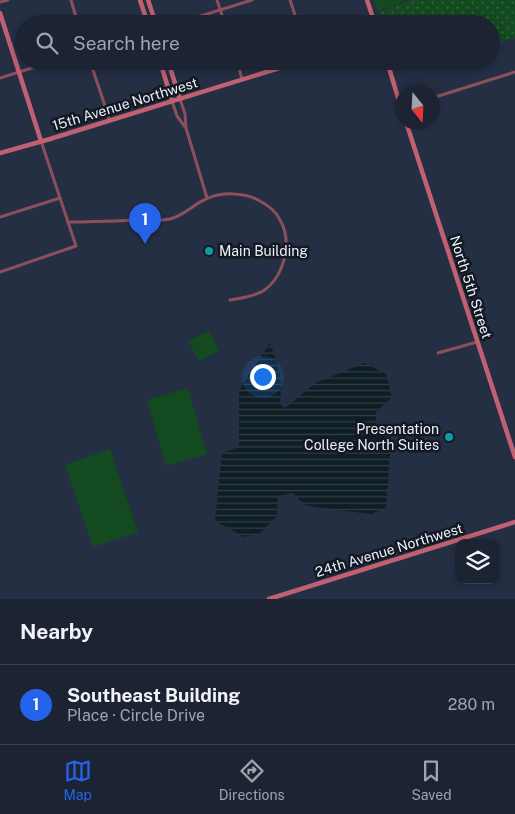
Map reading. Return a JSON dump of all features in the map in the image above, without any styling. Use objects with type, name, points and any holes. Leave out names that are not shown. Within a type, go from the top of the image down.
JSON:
[{"type":"street","points":[[0,2],[8,0]]},
{"type":"street","points":[[70,0],[75,15]]},
{"type":"street","points":[[140,0],[145,15]]},
{"type":"street","points":[[148,0],[153,15]]},
{"type":"street","points":[[217,0],[222,15]]},
{"type":"street","points":[[204,15],[252,0]]},
{"type":"street","points":[[290,0],[295,15]]},
{"type":"street","points":[[367,0],[372,15]]},
{"type":"street","points":[[0,13],[15,60]]},
{"type":"street","points":[[0,78],[25,70]]},
{"type":"street","points":[[93,70],[110,121]]},
{"type":"street","points":[[163,70],[177,116],[186,128]]},
{"type":"street","points":[[171,70],[185,114],[186,128],[207,198]]},
{"type":"street","points":[[240,70],[242,79]]},
{"type":"street","name":"15th Avenue Northwest","points":[[0,153],[272,70]]},
{"type":"street","points":[[390,70],[395,87]]},
{"type":"street","points":[[0,272],[76,246],[19,72]]},
{"type":"street","points":[[440,95],[515,72]]},
{"type":"street","name":"North 5th Street","points":[[409,130],[515,458]]},
{"type":"street","points":[[68,222],[171,219],[207,198],[234,194],[259,200],[274,211],[284,229],[285,256],[283,264],[275,279],[264,290],[258,294],[230,300]]},
{"type":"street","points":[[0,217],[60,198]]},
{"type":"street","points":[[438,353],[477,342]]},
{"type":"street","name":"24th Avenue Northwest","points":[[270,599],[515,522]]},
{"type":"green space","points":[[374,0],[407,0],[378,12]]},
{"type":"green space","points":[[412,0],[515,0],[515,38],[500,42],[500,15],[381,15],[380,12]]},
{"type":"green space","points":[[209,331],[219,351],[199,361],[188,341]]},
{"type":"green space","points":[[188,388],[207,454],[166,466],[147,400]]},
{"type":"green space","points":[[110,449],[138,532],[93,547],[65,465]]},
{"type":"shaded area","points":[[270,343],[280,373],[280,404],[285,408],[317,382],[365,363],[386,374],[392,397],[376,412],[376,431],[384,433],[390,455],[386,507],[372,514],[336,510],[304,505],[293,493],[278,496],[277,516],[259,534],[244,537],[215,521],[222,453],[239,447],[239,390]]},
{"type":"place","name":"Southeast Building","points":[[145,244]]},
{"type":"place","name":"Main Building","points":[[209,251]]},
{"type":"place","name":"Presentation College North Suites","points":[[449,437]]}]
